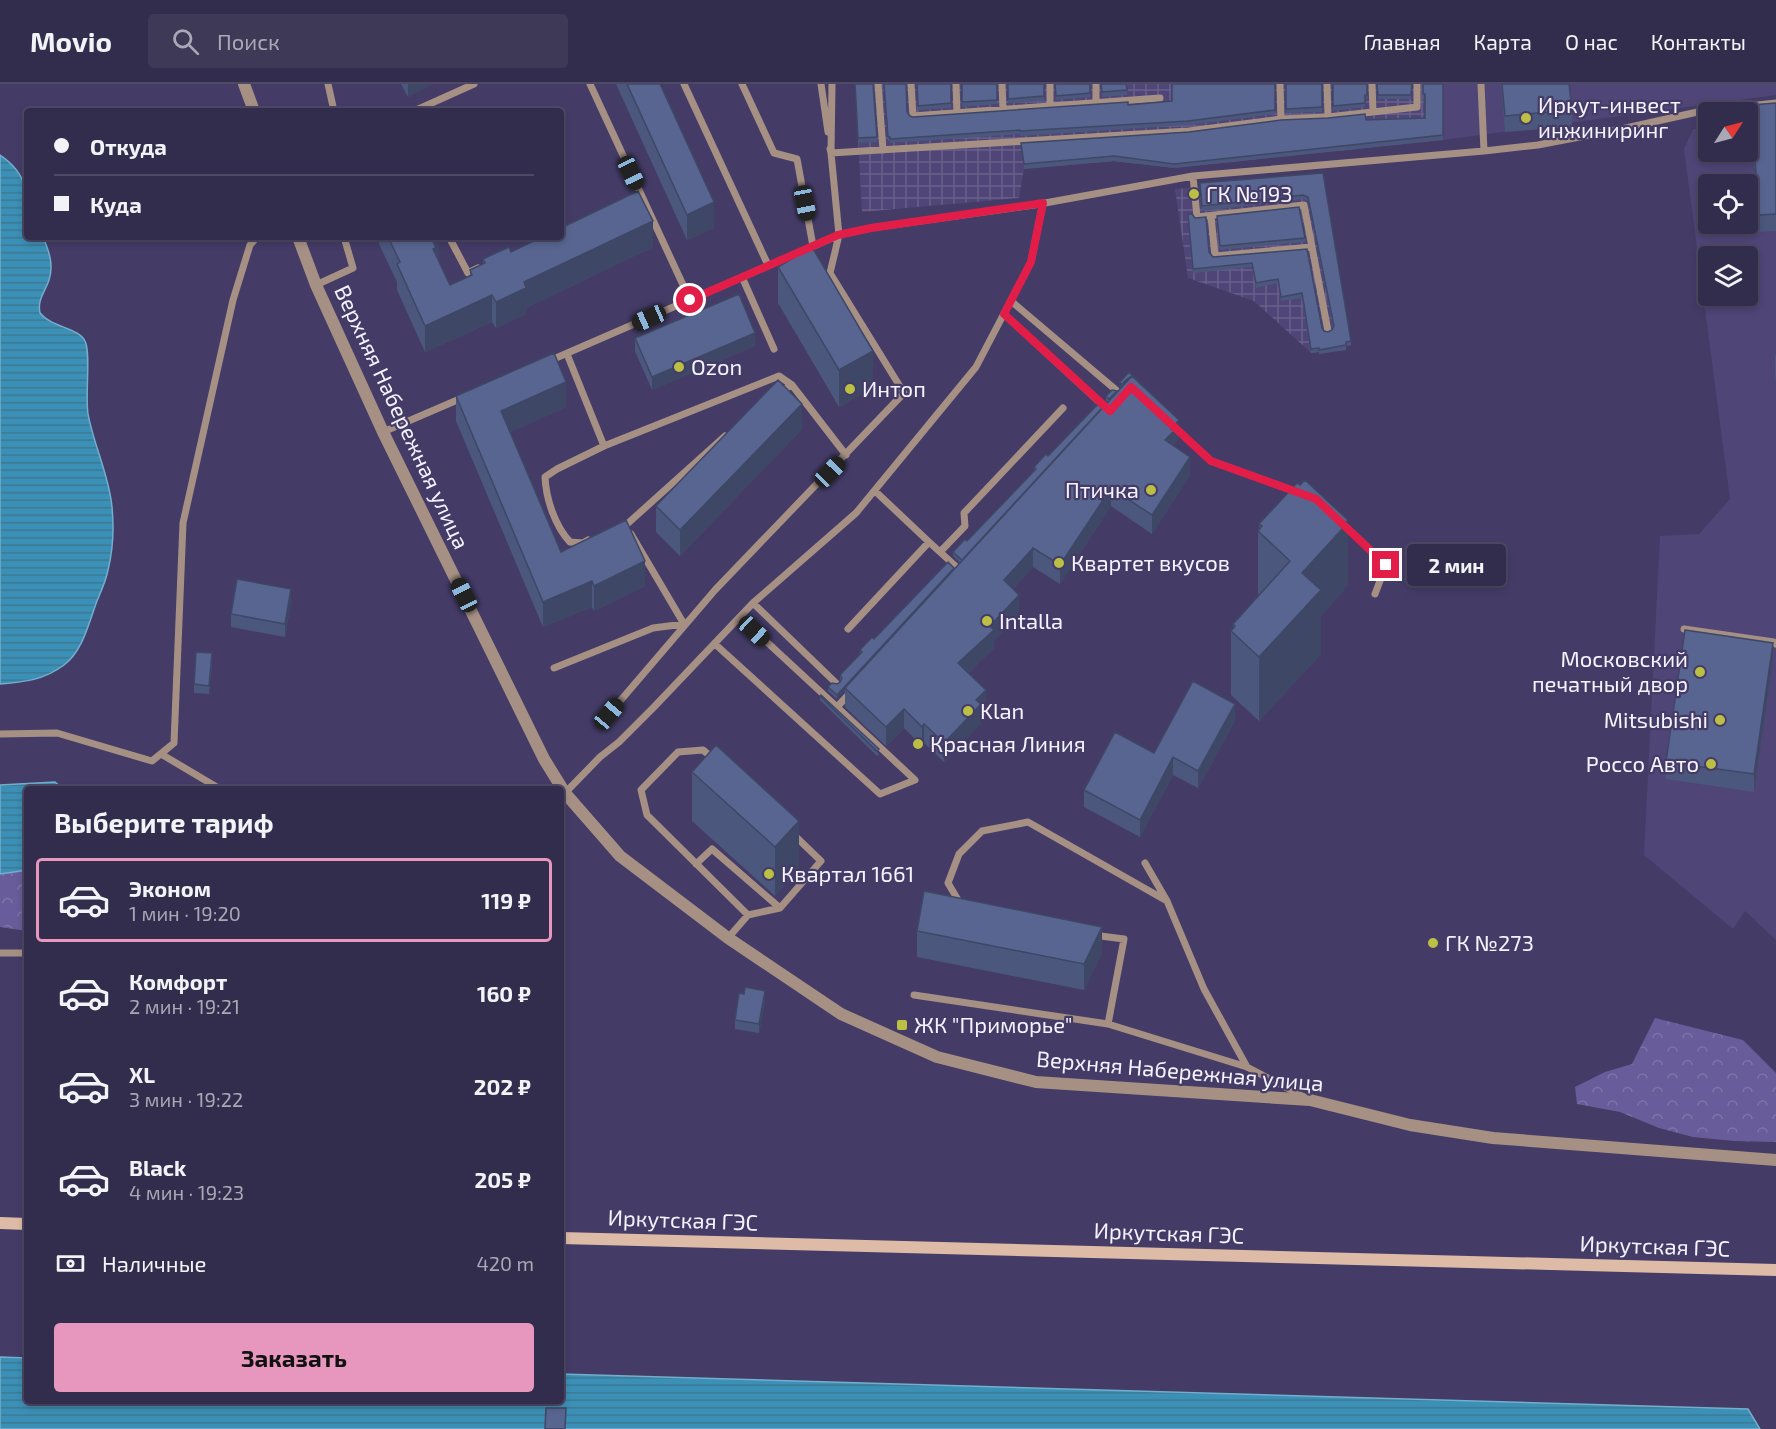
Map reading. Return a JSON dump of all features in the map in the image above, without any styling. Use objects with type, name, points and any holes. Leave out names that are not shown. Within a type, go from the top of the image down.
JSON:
[{"type":"main road","points":[[0,1223],[24,1224]]},
{"type":"main road","name":"Иркутская ГЭС","points":[[564,1238],[1776,1270]]},
{"type":"street","points":[[244,84],[253,108]]},
{"type":"street","name":"Верхняя Набережная улица","points":[[299,240],[316,285],[383,432],[544,759],[561,786]]},
{"type":"street","name":"Верхняя Набережная улица","points":[[565,793],[620,856],[728,938],[841,1014],[937,1057],[1036,1082],[1310,1100],[1410,1125],[1493,1138],[1776,1160]]},
{"type":"lane","points":[[328,84],[333,108]]},
{"type":"lane","points":[[421,108],[474,84]]},
{"type":"lane","points":[[591,84],[690,300]]},
{"type":"lane","points":[[684,84],[768,265]]},
{"type":"lane","points":[[742,84],[774,153],[797,159],[813,246]]},
{"type":"lane","points":[[609,714],[715,590],[904,393],[830,273],[838,235],[831,153],[821,84]]},
{"type":"lane","points":[[831,153],[832,84]]},
{"type":"lane","points":[[878,84],[884,150]]},
{"type":"lane","points":[[911,84],[913,116],[1160,98]]},
{"type":"lane","points":[[956,84],[957,113]]},
{"type":"lane","points":[[1002,84],[1003,110]]},
{"type":"lane","points":[[1050,84],[1050,106]]},
{"type":"lane","points":[[1096,84],[1096,103]]},
{"type":"lane","points":[[1280,84],[1281,119]]},
{"type":"lane","points":[[1327,84],[1328,117]]},
{"type":"lane","points":[[1372,84],[1373,112]]},
{"type":"lane","points":[[831,153],[1189,131],[1281,119],[1328,117],[1417,107],[1417,84]]},
{"type":"lane","points":[[1481,84],[1484,152]]},
{"type":"lane","points":[[545,363],[838,235],[871,228],[1043,203],[1193,176],[1484,152],[1538,145],[1702,111],[1776,103]]},
{"type":"lane","points":[[1193,176],[1197,217],[1304,205],[1328,331]]},
{"type":"lane","points":[[630,198],[640,193]]},
{"type":"lane","points":[[565,793],[640,721],[753,603],[856,513],[976,367],[1031,262],[1043,203]]},
{"type":"lane","points":[[1211,216],[1215,256],[1311,247]]},
{"type":"lane","points":[[0,734],[57,733],[152,761],[174,743],[183,523],[233,300],[250,245],[254,240]]},
{"type":"lane","points":[[316,285],[353,268],[345,240]]},
{"type":"lane","points":[[451,240],[468,273],[488,264]]},
{"type":"lane","points":[[742,277],[774,349]]},
{"type":"lane","points":[[1011,301],[1116,390]]},
{"type":"lane","points":[[1004,314],[1107,414],[1117,404]]},
{"type":"lane","points":[[567,354],[604,446]]},
{"type":"lane","points":[[594,538],[583,543],[570,542],[562,533],[546,491],[545,477],[604,446],[779,376],[792,385],[846,455]]},
{"type":"lane","points":[[773,396],[792,385]]},
{"type":"lane","points":[[383,432],[470,395]]},
{"type":"lane","points":[[940,552],[964,526],[964,513],[1063,408]]},
{"type":"lane","points":[[1166,419],[1211,461],[1299,493]]},
{"type":"lane","points":[[615,529],[626,525],[729,432]]},
{"type":"lane","points":[[875,491],[962,572]]},
{"type":"lane","points":[[1334,516],[1386,565],[1376,594]]},
{"type":"lane","points":[[626,525],[684,624]]},
{"type":"lane","points":[[848,629],[929,542]]},
{"type":"lane","points":[[954,580],[969,564]]},
{"type":"lane","points":[[753,603],[836,683]]},
{"type":"lane","points":[[715,644],[880,794],[915,780],[740,617]]},
{"type":"lane","points":[[554,668],[653,628],[684,624]]},
{"type":"lane","points":[[1684,629],[1776,644]]},
{"type":"lane","points":[[837,707],[852,690]]},
{"type":"lane","points":[[718,764],[704,750],[678,752],[640,790],[647,815],[748,915]]},
{"type":"lane","points":[[161,754],[215,786]]},
{"type":"lane","points":[[963,909],[948,883],[959,854],[982,831],[1028,822],[1167,901]]},
{"type":"lane","points":[[728,938],[748,915],[780,908],[822,861],[787,828]]},
{"type":"lane","points":[[696,864],[712,849],[780,908]]},
{"type":"lane","points":[[1145,863],[1167,901],[1204,989],[1246,1067]]},
{"type":"lane","points":[[1090,934],[1124,939],[1107,1024]]},
{"type":"lane","points":[[0,952],[24,953]]},
{"type":"lane","points":[[914,995],[1107,1024],[1246,1067],[1310,1100]]},
{"type":"shaded area","points":[[855,84],[1443,84],[1443,140],[1174,168],[1114,161],[1024,169],[1019,198],[862,212]]},
{"type":"shaded area","points":[[1443,84],[1776,84],[1776,95],[1724,102],[1698,102],[1698,106],[1443,140]]},
{"type":"shaded area","points":[[1776,120],[1776,940],[1745,911],[1733,929],[1644,855],[1660,536],[1699,534],[1730,499],[1705,306],[1758,306],[1758,246],[1698,246],[1698,256],[1684,149],[1693,129],[1698,129],[1698,162],[1758,162],[1758,122]]},
{"type":"shaded area","points":[[1323,177],[1351,345],[1319,354],[1319,352],[1311,353],[1254,301],[1188,278],[1175,189]]},
{"type":"green space","points":[[24,870],[24,931],[0,927],[0,874]]},
{"type":"green space","points":[[1655,1018],[1743,1040],[1776,1073],[1776,1142],[1693,1137],[1659,1128],[1620,1112],[1577,1104],[1575,1087],[1605,1072],[1632,1064]]},
{"type":"water","points":[[0,155],[11,163],[24,184],[24,240],[44,240],[49,253],[50,274],[40,300],[40,313],[45,318],[77,333],[85,341],[87,347],[88,414],[110,495],[113,531],[106,578],[85,636],[71,659],[57,670],[42,677],[0,684]]},
{"type":"water","points":[[55,782],[60,786],[24,786],[24,870],[0,874],[0,785]]},
{"type":"water","points":[[0,1357],[24,1358],[24,1404],[564,1404],[564,1374],[1748,1409],[1760,1429],[0,1429]]},
{"type":"building","points":[[627,84],[660,84],[714,202],[687,215]]},
{"type":"building","points":[[855,84],[873,84],[877,137],[858,138]]},
{"type":"building","points":[[884,84],[906,84],[907,112],[913,117],[1172,101],[1172,84],[1275,84],[1275,110],[1188,121],[890,139]]},
{"type":"building","points":[[917,84],[951,84],[951,103],[918,106]]},
{"type":"building","points":[[962,84],[997,84],[997,100],[962,102]]},
{"type":"building","points":[[1008,84],[1044,84],[1044,96],[1008,99]]},
{"type":"building","points":[[1055,84],[1090,84],[1090,93],[1056,96]]},
{"type":"building","points":[[1101,84],[1126,84],[1127,90],[1102,92]]},
{"type":"building","points":[[1286,84],[1322,84],[1322,107],[1286,109]]},
{"type":"building","points":[[1333,84],[1367,84],[1365,103],[1333,106]]},
{"type":"building","points":[[1377,84],[1412,84],[1411,95],[1378,95]]},
{"type":"building","points":[[1423,84],[1443,84],[1443,135],[1174,164],[1114,156],[1024,164],[1021,143],[1189,132],[1281,120],[1365,114],[1366,120],[1425,118]]},
{"type":"building","points":[[1502,84],[1569,84],[1572,110],[1505,116]]},
{"type":"building","points":[[1776,103],[1776,214],[1759,215],[1758,174],[1756,174],[1755,162],[1758,162],[1758,104]]},
{"type":"building","points":[[1323,173],[1351,341],[1346,342],[1346,345],[1319,350],[1319,348],[1311,349],[1302,293],[1281,297],[1278,279],[1256,283],[1252,263],[1193,269],[1188,214],[1192,214],[1195,218],[1206,217],[1209,252],[1213,257],[1307,249],[1322,328],[1328,332],[1334,326],[1308,197],[1303,195],[1202,206],[1200,183]]},
{"type":"building","points":[[638,191],[653,221],[524,282],[526,288],[496,302],[492,295],[425,326],[397,264],[400,262],[389,240],[432,240],[436,248],[433,249],[450,285],[472,275],[470,270],[485,263],[483,259],[509,247],[511,252],[536,240],[564,240],[564,227]]},
{"type":"building","points":[[1299,207],[1305,238],[1220,246],[1217,216]]},
{"type":"building","points":[[812,247],[873,351],[839,370],[778,267]]},
{"type":"building","points":[[739,294],[755,333],[652,377],[635,338]]},
{"type":"building","points":[[554,353],[566,382],[501,411],[561,552],[626,520],[645,561],[594,586],[592,581],[543,602],[456,396]]},
{"type":"building","points":[[1129,372],[1145,388],[1132,376],[1121,385],[1120,382]]},
{"type":"building","points":[[1132,376],[1179,420],[1171,429],[1174,431],[1165,440],[1190,457],[1152,515],[1111,488],[1060,565],[1033,548],[1004,580],[1019,595],[990,626],[994,630],[958,663],[986,690],[976,700],[981,704],[944,743],[924,724],[922,727],[904,709],[886,727],[845,688]]},
{"type":"building","points":[[778,380],[802,404],[680,530],[656,506]]},
{"type":"building","points":[[1112,390],[1117,391],[1109,399],[1106,396]]},
{"type":"building","points":[[1098,404],[1102,408],[962,560],[955,554],[953,552],[965,539],[967,541],[1036,469],[1034,467],[1046,454],[1048,456]]},
{"type":"building","points":[[1305,480],[1348,520],[1302,573],[1321,590],[1259,657],[1231,631],[1235,626],[1233,624],[1290,561],[1258,531],[1262,526],[1259,524],[1297,483],[1300,485]]},
{"type":"building","points":[[948,562],[954,568],[837,695],[828,687],[832,683],[840,682],[842,678],[840,675],[862,652],[860,650],[872,637],[874,639]]},
{"type":"building","points":[[237,579],[291,589],[285,624],[231,614]]},
{"type":"building","name":"Mitsubishi","points":[[1685,630],[1773,643],[1754,774],[1666,762]]},
{"type":"building","points":[[196,652],[212,653],[209,686],[194,684]]},
{"type":"building","points":[[1193,681],[1235,704],[1198,771],[1173,757],[1140,820],[1084,790],[1115,732],[1154,753]]},
{"type":"building","points":[[821,695],[879,749],[877,751]]},
{"type":"building","points":[[716,745],[799,821],[775,847],[692,772]]},
{"type":"building","points":[[924,891],[1102,927],[1084,964],[917,931]]},
{"type":"building","points":[[745,987],[765,991],[759,1024],[735,1020],[739,993],[744,994]]},
{"type":"building","points":[[546,1408],[566,1408],[565,1429],[545,1429]]},
{"type":"place","name":"Иркут-инвест инжиниринг","points":[[1526,118]]},
{"type":"place","name":"ГК №193","points":[[1194,194]]},
{"type":"place","name":"Ozon","points":[[679,367]]},
{"type":"place","name":"Интоп","points":[[850,389]]},
{"type":"place","name":"Птичка","points":[[1151,490]]},
{"type":"place","name":"Квартет вкусов","points":[[1059,563]]},
{"type":"place","name":"Intalla","points":[[987,621]]},
{"type":"place","name":"Московский печатный двор","points":[[1700,672]]},
{"type":"place","name":"Klan","points":[[968,711]]},
{"type":"place","name":"Mitsubishi","points":[[1720,720]]},
{"type":"place","name":"Красная Линия","points":[[918,744]]},
{"type":"place","name":"Россо Авто","points":[[1711,764]]},
{"type":"place","name":"Квартал 1661","points":[[769,874]]},
{"type":"place","name":"ГК №273","points":[[1433,943]]},
{"type":"place","name":"ЖК \"Приморье\"","points":[[902,1025]]},
{"type":"route","points":[[690,300],[838,235],[871,228],[1043,203],[1031,262],[1004,314],[1110,411],[1131,387],[1211,461],[1316,499],[1386,565]]}]
